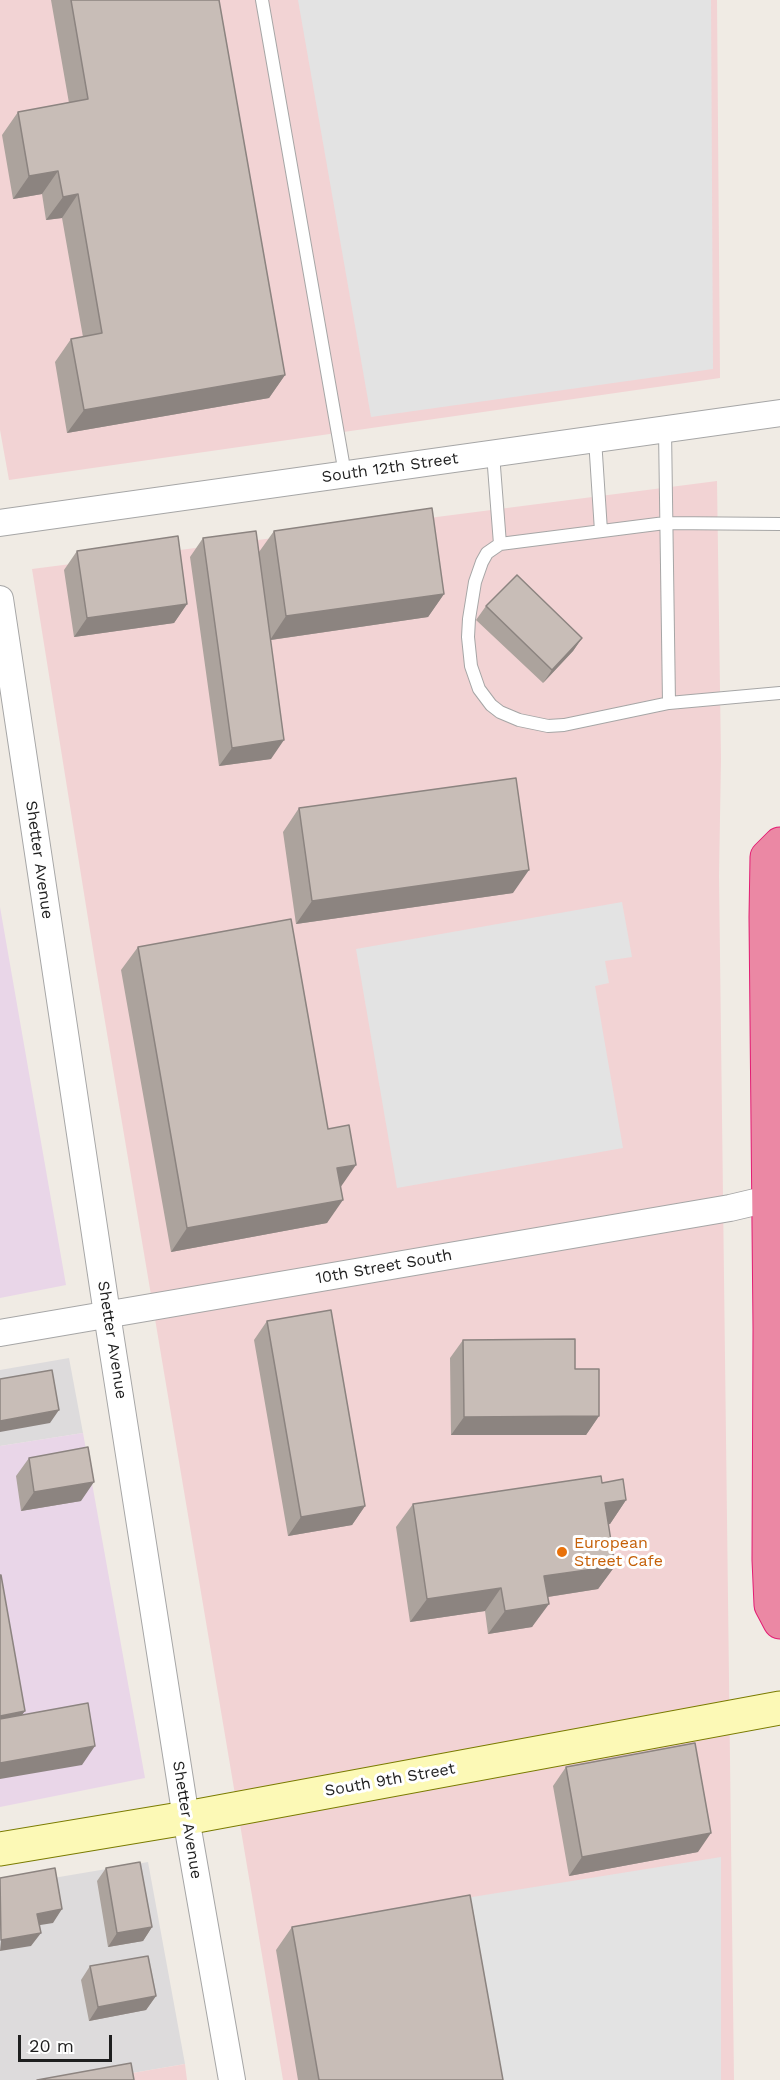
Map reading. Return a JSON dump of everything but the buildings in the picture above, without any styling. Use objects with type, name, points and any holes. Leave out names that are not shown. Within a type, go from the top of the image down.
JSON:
[{"type":"highway","points":[[780,844],[767,857],[774,1057],[769,1560],[771,1605],[780,1622]]},
{"type":"street","name":"South 12th Street","points":[[0,523],[780,413]]},
{"type":"street","name":"Shetter Avenue","points":[[0,599],[107,1314],[186,1818],[232,2080]]},
{"type":"street","name":"10th Street South","points":[[0,1333],[774,1201]]},
{"type":"street","name":"South 9th Street","points":[[0,1849],[186,1818],[780,1708]]},
{"type":"lane","points":[[262,0],[345,474]]},
{"type":"lane","points":[[665,429],[669,703]]},
{"type":"lane","points":[[595,440],[601,531]]},
{"type":"lane","points":[[493,454],[500,544]]},
{"type":"lane","points":[[780,524],[665,524],[500,544],[487,553],[475,582],[468,637],[471,666],[479,689],[490,705],[519,720],[548,726],[564,725],[669,703],[780,693]]},
{"type":"shaded area","points":[[0,0],[717,0],[720,378],[9,480],[0,430]]},
{"type":"shaded area","points":[[298,0],[711,0],[713,369],[371,417]]},
{"type":"shaded area","points":[[717,481],[721,759],[719,876],[734,2080],[283,2080],[95,962],[32,569]]},
{"type":"shaded area","points":[[622,902],[632,957],[605,961],[609,983],[595,986],[623,1148],[397,1188],[356,949]]},
{"type":"shaded area","points":[[0,907],[66,1285],[0,1298]]},
{"type":"shaded area","points":[[69,1358],[83,1433],[0,1446],[0,1370]]},
{"type":"shaded area","points":[[83,1433],[145,1778],[0,1807],[0,1446]]},
{"type":"shaded area","points":[[721,1857],[721,2080],[501,2080],[466,1898]]},
{"type":"shaded area","points":[[148,1862],[185,2064],[92,2080],[0,2080],[0,1887]]},
{"type":"shaded area","points":[[185,2064],[187,2080],[92,2080]]},
{"type":"place","name":"European Street Cafe","points":[[562,1552]]}]
